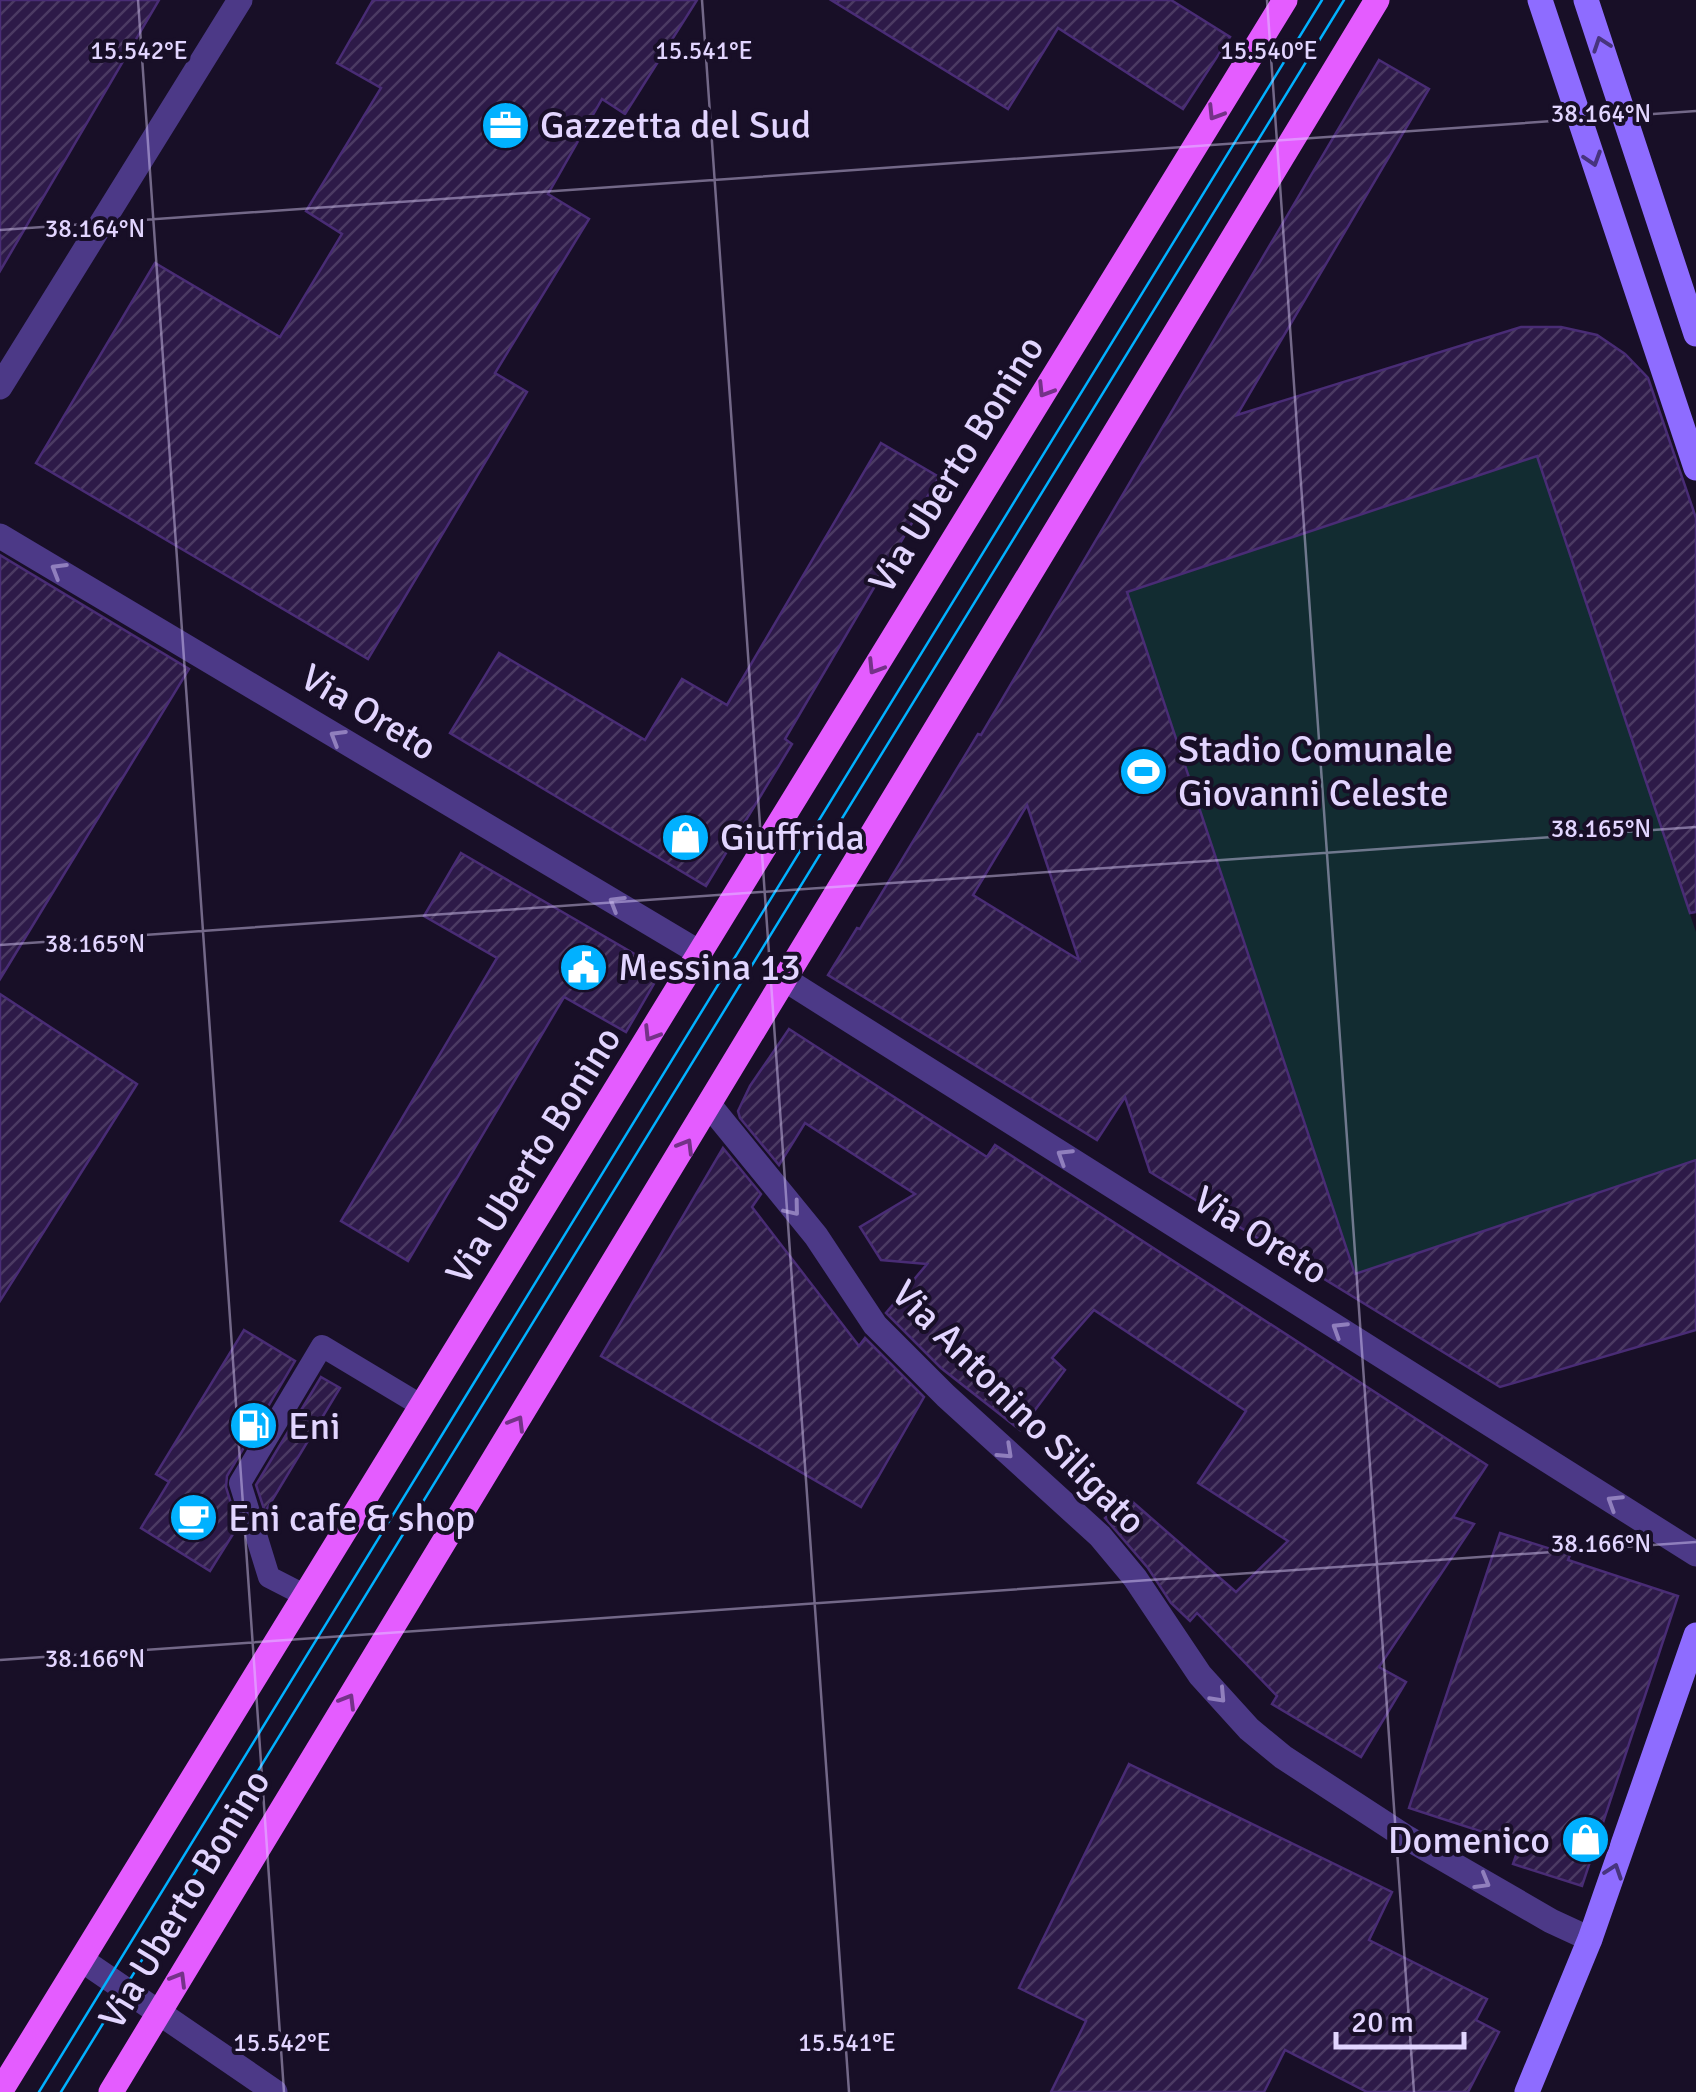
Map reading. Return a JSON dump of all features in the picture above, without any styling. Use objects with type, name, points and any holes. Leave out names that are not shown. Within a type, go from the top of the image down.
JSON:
[{"type":"main road","name":"Via Uberto Bonino","points":[[0,2092],[1284,0]]},
{"type":"main road","name":"Via Uberto Bonino","points":[[110,2092],[1377,0]]},
{"type":"main road","points":[[1540,0],[1696,468]]},
{"type":"main road","points":[[1586,0],[1696,334]]},
{"type":"main road","points":[[1526,2092],[1590,1939],[1696,1635]]},
{"type":"street","points":[[0,386],[240,0]]},
{"type":"street","name":"Via Oreto","points":[[0,536],[700,953]]},
{"type":"street","name":"Via Oreto","points":[[786,980],[1696,1554]]},
{"type":"street","name":"Via Antonino Siligato","points":[[710,1106],[816,1236],[875,1324],[946,1396],[1100,1536],[1135,1578],[1200,1675],[1249,1729],[1283,1758],[1404,1836],[1551,1921],[1590,1939]]},
{"type":"street","points":[[82,1960],[275,2092]]},
{"type":"lane","points":[[306,1596],[270,1577],[240,1484],[322,1346],[422,1406]]},
{"type":"green space","points":[[1537,456],[1696,932],[1696,1160],[1355,1274],[1127,592]]},
{"type":"building","points":[[0,0],[159,0],[0,271]]},
{"type":"building","points":[[373,0],[697,0],[625,114],[602,99],[548,194],[589,219],[495,373],[527,392],[368,659],[36,463],[155,263],[280,337],[342,234],[306,211],[381,88],[337,63]]},
{"type":"building","points":[[831,0],[1171,0],[1230,37],[1183,109],[1058,28],[1008,109]]},
{"type":"building","name":"Stadio Comunale Giovanni Celeste","points":[[1379,60],[1429,89],[1237,415],[1521,327],[1561,327],[1597,335],[1625,354],[1648,378],[1696,518],[1696,912],[1690,913],[1537,456],[1127,592],[1355,1274],[1696,1160],[1696,1330],[1500,1387],[1150,1172],[1125,1097],[1097,1140],[828,975],[978,734],[981,735]],"holes":[[[1027,805],[1079,960],[973,895]]]},
{"type":"building","points":[[881,443],[939,477],[785,739],[792,744],[706,886],[450,733],[499,653],[645,740],[682,679],[727,705]]},
{"type":"building","points":[[0,555],[189,669],[0,979]]},
{"type":"building","points":[[461,853],[662,970],[626,1032],[564,997],[408,1261],[341,1221],[497,958],[424,916]]},
{"type":"building","points":[[0,994],[137,1084],[0,1301]]},
{"type":"building","points":[[789,1029],[987,1157],[995,1145],[1487,1465],[1453,1517],[1474,1524],[1379,1667],[1406,1682],[1361,1757],[1272,1704],[1277,1696],[1197,1613],[1190,1621],[1171,1603],[1148,1568],[1105,1518],[1127,1497],[1236,1592],[1288,1541],[1198,1483],[1246,1411],[1094,1310],[1052,1358],[1065,1370],[1020,1430],[941,1368],[886,1313],[927,1264],[881,1260],[860,1227],[915,1194],[805,1123],[779,1165],[740,1118],[738,1111],[750,1086]]},
{"type":"building","points":[[723,1148],[761,1194],[752,1207],[859,1346],[865,1338],[924,1397],[861,1507],[601,1356]]},
{"type":"building","points":[[244,1330],[295,1361],[227,1476],[226,1487],[238,1526],[210,1571],[141,1528],[169,1482],[156,1474]]},
{"type":"building","points":[[321,1377],[340,1388],[265,1512],[256,1485]]},
{"type":"building","points":[[1500,1533],[1678,1596],[1582,1886],[1513,1864],[1520,1844],[1409,1808]]},
{"type":"building","points":[[1129,1764],[1392,1892],[1369,1940],[1487,1999],[1476,2020],[1499,2032],[1468,2092],[1367,2092],[1285,2050],[1264,2092],[1051,2092],[1086,2021],[1019,1988]]},
{"type":"tram line","points":[[39,2092],[1322,0]]},
{"type":"tram line","points":[[61,2092],[1344,0]]},
{"type":"place","name":"Gazzetta del Sud","points":[[505,125]]},
{"type":"place","name":"Stadio Comunale Giovanni Celeste","points":[[1143,771]]},
{"type":"place","name":"Giuffrida","points":[[685,837]]},
{"type":"place","name":"Messina 13","points":[[583,967]]},
{"type":"place","name":"Eni","points":[[253,1426]]},
{"type":"place","name":"Eni cafe & shop","points":[[193,1518]]},
{"type":"place","name":"Domenico","points":[[1585,1840]]}]
